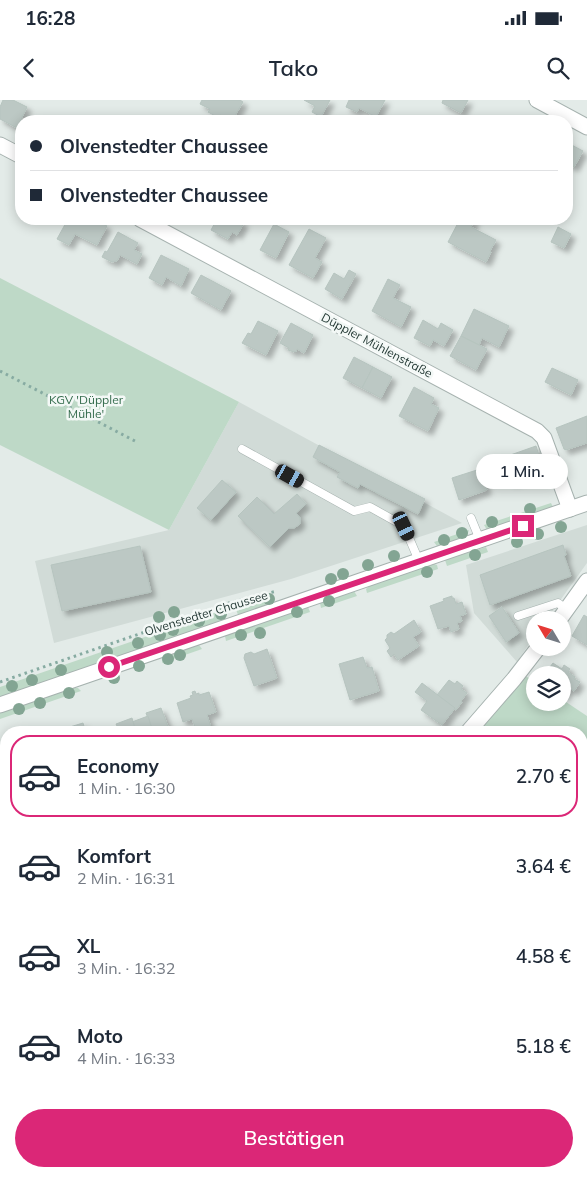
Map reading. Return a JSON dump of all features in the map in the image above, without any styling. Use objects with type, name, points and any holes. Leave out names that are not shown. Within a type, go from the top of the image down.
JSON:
[{"type":"street","points":[[537,100],[565,115]]},
{"type":"street","points":[[573,119],[587,127]]},
{"type":"street","points":[[0,144],[15,153]]},
{"type":"street","name":"Düppler Mühlenstraße","points":[[151,225],[537,431],[544,438],[570,509]]},
{"type":"street","name":"Olvenstedter Chaussee","points":[[0,705],[587,503]]},
{"type":"street","points":[[566,611],[587,581]]},
{"type":"street","points":[[473,726],[532,656]]},
{"type":"lane","points":[[242,449],[354,511],[370,507],[404,526],[420,561]]},
{"type":"lane","points":[[471,518],[480,540]]},
{"type":"lane","points":[[533,611],[558,603],[561,611]]},
{"type":"lane","points":[[518,616],[526,613]]},
{"type":"path","points":[[0,371],[135,441]]},
{"type":"path","name":"Olvenstedter Chaussee","points":[[0,682],[229,604],[277,591]]},
{"type":"shaded area","points":[[239,402],[462,523],[291,579],[54,643],[35,561],[169,530]]},
{"type":"shaded area","points":[[587,525],[587,563],[552,611],[526,611],[526,648],[517,662],[474,613],[466,565]]},
{"type":"green space","name":"KGV 'Düppler Mühle'","points":[[0,278],[239,402],[169,530],[0,445]]},
{"type":"green space","points":[[551,503],[553,507],[487,530],[484,525]]},
{"type":"green space","points":[[469,530],[467,536],[437,546],[434,542]]},
{"type":"green space","points":[[486,547],[488,552],[447,566],[445,560]]},
{"type":"green space","points":[[434,564],[437,565],[438,569],[367,593],[366,589],[369,586]]},
{"type":"green space","points":[[354,591],[357,596],[321,608],[320,603]]},
{"type":"green space","points":[[273,598],[274,602],[238,615],[235,606]]},
{"type":"green space","points":[[308,607],[310,612],[226,641],[225,636]]},
{"type":"green space","points":[[223,610],[226,619],[0,697],[0,687]]},
{"type":"green space","points":[[199,645],[202,649],[162,663],[163,657]]},
{"type":"green space","points":[[524,675],[526,676],[526,711],[571,711],[571,705],[587,716],[587,726],[480,726]]},
{"type":"green space","points":[[72,688],[78,688],[81,691],[0,719],[0,712]]},
{"type":"building","points":[[3,100],[13,100],[27,107],[23,115],[15,115],[15,127],[0,119],[0,107]]},
{"type":"building","points":[[202,100],[240,100],[243,102],[235,115],[214,115],[208,112],[210,109],[200,104]]},
{"type":"building","points":[[304,100],[330,100],[322,115],[312,112],[315,106]]},
{"type":"building","points":[[349,100],[385,100],[377,115],[372,115],[359,108],[357,112],[346,107]]},
{"type":"building","points":[[443,100],[468,100],[461,113],[442,103]]},
{"type":"building","points":[[573,146],[583,151],[573,166]]},
{"type":"building","points":[[65,225],[107,226],[97,245],[75,234],[69,245],[57,239]]},
{"type":"building","points":[[214,225],[243,225],[237,235],[232,232],[228,239],[211,230]]},
{"type":"building","points":[[273,225],[289,232],[276,258],[260,250]]},
{"type":"building","points":[[457,225],[472,225],[471,227],[496,240],[486,262],[448,242]]},
{"type":"building","points":[[558,227],[571,234],[564,248],[551,242]]},
{"type":"building","points":[[309,229],[326,238],[315,258],[322,262],[313,278],[289,265]]},
{"type":"building","points":[[118,232],[138,243],[134,250],[142,254],[137,264],[120,255],[117,261],[112,262],[102,257],[105,251],[107,252]]},
{"type":"building","points":[[161,255],[189,269],[181,286],[166,277],[162,285],[149,278]]},
{"type":"building","points":[[349,270],[356,274],[342,299],[325,289],[334,273],[344,279]]},
{"type":"building","points":[[201,275],[231,291],[221,310],[191,293]]},
{"type":"building","points":[[388,279],[400,285],[393,298],[411,307],[401,327],[372,311]]},
{"type":"building","points":[[474,309],[509,326],[499,347],[482,338],[479,345],[461,336]]},
{"type":"building","points":[[423,320],[438,329],[441,323],[453,330],[444,346],[433,340],[430,346],[414,338]]},
{"type":"building","points":[[258,321],[278,331],[266,355],[242,343],[248,333],[251,334]]},
{"type":"building","points":[[291,323],[313,335],[304,353],[297,349],[296,352],[288,350],[289,348],[280,343]]},
{"type":"building","points":[[461,336],[487,349],[476,370],[450,356]]},
{"type":"building","points":[[354,357],[373,367],[362,388],[343,378]]},
{"type":"building","points":[[373,367],[392,377],[381,398],[362,388]]},
{"type":"building","points":[[552,368],[578,380],[571,395],[545,382]]},
{"type":"building","points":[[414,387],[434,398],[431,404],[439,408],[428,431],[399,416]]},
{"type":"building","points":[[587,416],[587,443],[564,449],[556,428]]},
{"type":"building","points":[[319,445],[425,499],[418,514],[360,484],[358,488],[337,477],[340,472],[313,457]]},
{"type":"building","points":[[536,446],[544,470],[511,482],[502,458]]},
{"type":"building","points":[[480,469],[487,490],[459,500],[452,478]]},
{"type":"building","points":[[222,480],[236,492],[211,520],[197,508]]},
{"type":"building","points":[[297,494],[306,504],[296,513],[300,518],[300,524],[294,528],[289,528],[270,547],[238,516],[257,497],[274,514]]},
{"type":"building","points":[[563,545],[566,555],[564,556],[571,576],[490,605],[480,575]]},
{"type":"building","points":[[140,546],[151,592],[62,611],[51,565]]},
{"type":"building","points":[[452,596],[456,604],[462,602],[466,614],[460,616],[462,621],[457,623],[459,629],[451,632],[449,626],[438,629],[430,606]]},
{"type":"building","points":[[502,607],[519,633],[506,642],[489,616]]},
{"type":"building","points":[[584,615],[587,617],[587,645],[572,636]]},
{"type":"building","points":[[414,620],[421,632],[413,637],[419,646],[398,660],[394,654],[391,657],[387,651],[390,648],[385,640],[387,635],[391,632],[394,634]]},
{"type":"building","points":[[267,649],[277,678],[254,686],[244,658],[245,654],[251,652],[254,654]]},
{"type":"building","points":[[363,657],[367,668],[372,667],[379,691],[350,700],[339,664]]},
{"type":"building","points":[[571,674],[575,677],[574,679],[580,682],[574,691],[571,689]]},
{"type":"building","points":[[449,680],[455,684],[457,681],[463,686],[461,689],[467,693],[456,710],[437,695]]},
{"type":"building","points":[[422,683],[455,708],[442,725],[421,710],[427,701],[415,692]]},
{"type":"building","points":[[195,691],[199,695],[209,692],[216,712],[207,715],[211,726],[195,726],[192,719],[183,722],[177,703],[191,698],[192,692]]},
{"type":"building","points":[[161,708],[168,726],[151,726],[146,713]]},
{"type":"building","points":[[148,716],[151,726],[134,726],[132,722]]},
{"type":"building","points":[[132,718],[134,726],[117,726],[116,724]]},
{"type":"building","points":[[83,723],[84,726],[73,726]]},
{"type":"route","points":[[109,667],[523,526]]}]
